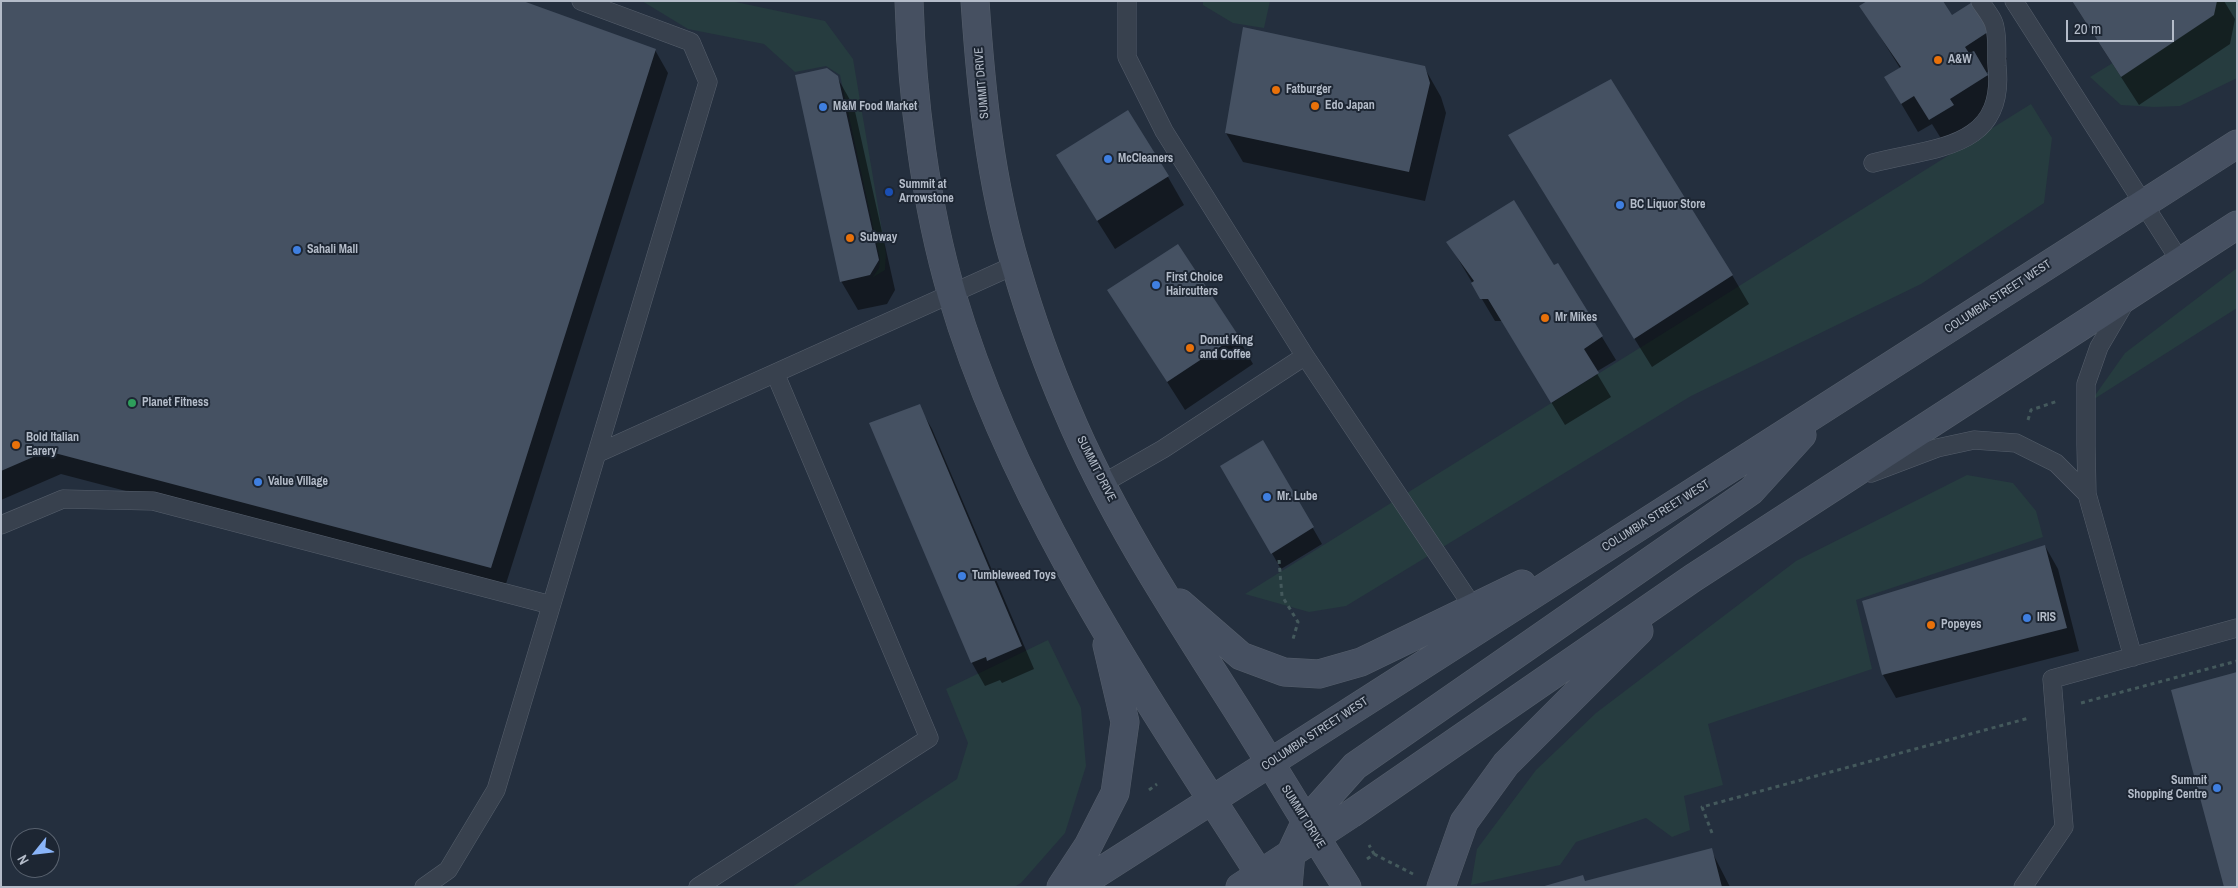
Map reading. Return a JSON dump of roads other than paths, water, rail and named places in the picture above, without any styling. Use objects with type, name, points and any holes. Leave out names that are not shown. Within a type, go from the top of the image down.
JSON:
[{"type":"main road","points":[[909,1],[920,140],[951,294],[976,368],[1006,440],[1042,515],[1100,620],[1212,800],[1256,882],[1292,853],[1355,766],[1751,491],[1826,408]]},
{"type":"main road","name":"SUMMIT DRIVE","points":[[975,1],[986,129],[1015,265],[1039,338],[1067,411],[1102,484],[1157,583],[1347,887]]},
{"type":"main road","name":"COLUMBIA STREET WEST","points":[[1076,887],[2237,144]]},
{"type":"main road","points":[[1311,829],[1832,487],[2237,225]]},
{"type":"main road","points":[[1157,583],[1241,656],[1284,672],[1319,674],[1361,662],[1625,536]]},
{"type":"main road","points":[[1430,882],[1464,822],[1506,764],[1693,578]]},
{"type":"main road","points":[[1061,887],[1088,846],[1116,793],[1125,722],[1100,620]]},
{"type":"main road","points":[[1288,887],[1292,853]]},
{"type":"lane","points":[[424,887],[448,870],[496,790],[708,82],[691,42],[581,1]]},
{"type":"lane","points":[[1127,1],[1127,56],[1164,131],[1305,356],[1473,607]]},
{"type":"lane","points":[[1873,163],[1951,145],[1970,137],[1986,122],[1999,87],[1995,26],[1980,1]]},
{"type":"lane","points":[[2014,1],[2180,261]]},
{"type":"lane","points":[[598,453],[1015,265]]},
{"type":"lane","points":[[2131,292],[2099,347],[2086,384],[2087,494],[2133,657]]},
{"type":"lane","points":[[1102,484],[1163,449],[1305,356]]},
{"type":"lane","points":[[698,887],[929,738],[775,373]]},
{"type":"lane","points":[[1832,487],[1937,448],[1974,440],[2016,443],[2056,463],[2087,494]]},
{"type":"lane","points":[[1,525],[63,499],[153,501],[551,606]]},
{"type":"lane","points":[[2023,887],[2064,827],[2052,679],[2237,628]]},
{"type":"place","name":"A&W","points":[[1938,60]]},
{"type":"place","name":"Fatburger","points":[[1276,90]]},
{"type":"place","name":"Edo Japan","points":[[1315,106]]},
{"type":"place","name":"M&M Food Market","points":[[823,107]]},
{"type":"place","name":"McCleaners","points":[[1108,159]]},
{"type":"place","name":"Summit at Arrowstone","points":[[889,192]]},
{"type":"place","name":"BC Liquor Store","points":[[1620,205]]},
{"type":"place","name":"Subway","points":[[850,238]]},
{"type":"place","name":"Sahali Mall","points":[[297,250]]},
{"type":"place","name":"First Choice Haircutters","points":[[1156,285]]},
{"type":"place","name":"Mr Mikes","points":[[1545,318]]},
{"type":"place","name":"Donut King and Coffee","points":[[1190,348]]},
{"type":"place","name":"Planet Fitness","points":[[132,403]]},
{"type":"place","name":"Bold Italian Earery","points":[[16,445]]},
{"type":"place","name":"Value Village","points":[[258,482]]},
{"type":"place","name":"Mr. Lube","points":[[1267,497]]},
{"type":"place","name":"Tumbleweed Toys","points":[[962,576]]},
{"type":"place","name":"IRIS","points":[[2027,618]]},
{"type":"place","name":"Popeyes","points":[[1931,625]]},
{"type":"place","name":"Summit Shopping Centre","points":[[2217,788]]}]
